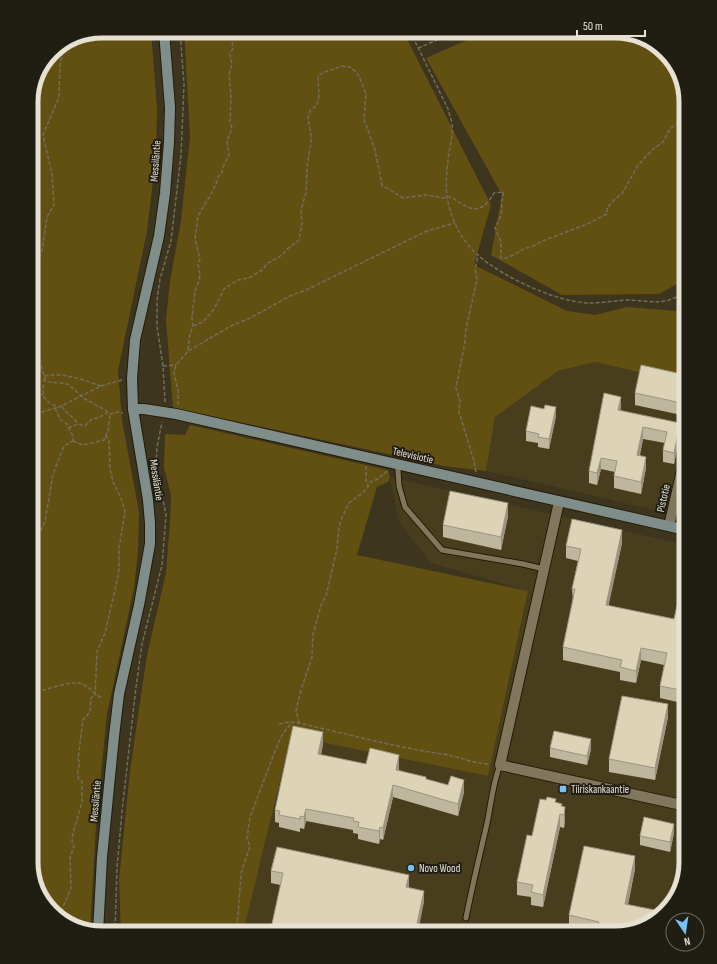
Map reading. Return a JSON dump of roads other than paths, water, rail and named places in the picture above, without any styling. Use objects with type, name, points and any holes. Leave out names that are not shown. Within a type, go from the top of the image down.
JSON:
[{"type":"street","name":"Messiläntie","points":[[98,926],[102,857],[119,694],[139,605],[150,544],[148,500],[134,411],[132,378],[135,340],[159,236],[165,193],[170,108],[165,38]]},
{"type":"street","name":"Televisiotie","points":[[134,411],[144,408],[176,414],[679,528]]},
{"type":"street","name":"Pistotie","points":[[669,526],[679,483]]},
{"type":"street","points":[[559,502],[500,765],[679,804]]},
{"type":"lane","points":[[395,463],[398,470],[398,486],[405,507],[442,550],[544,569]]},
{"type":"lane","points":[[466,918],[495,777],[500,765]]},
{"type":"place","name":"Tiiriskankaantie","points":[[563,789]]},
{"type":"place","name":"Novo Wood","points":[[411,868]]}]
